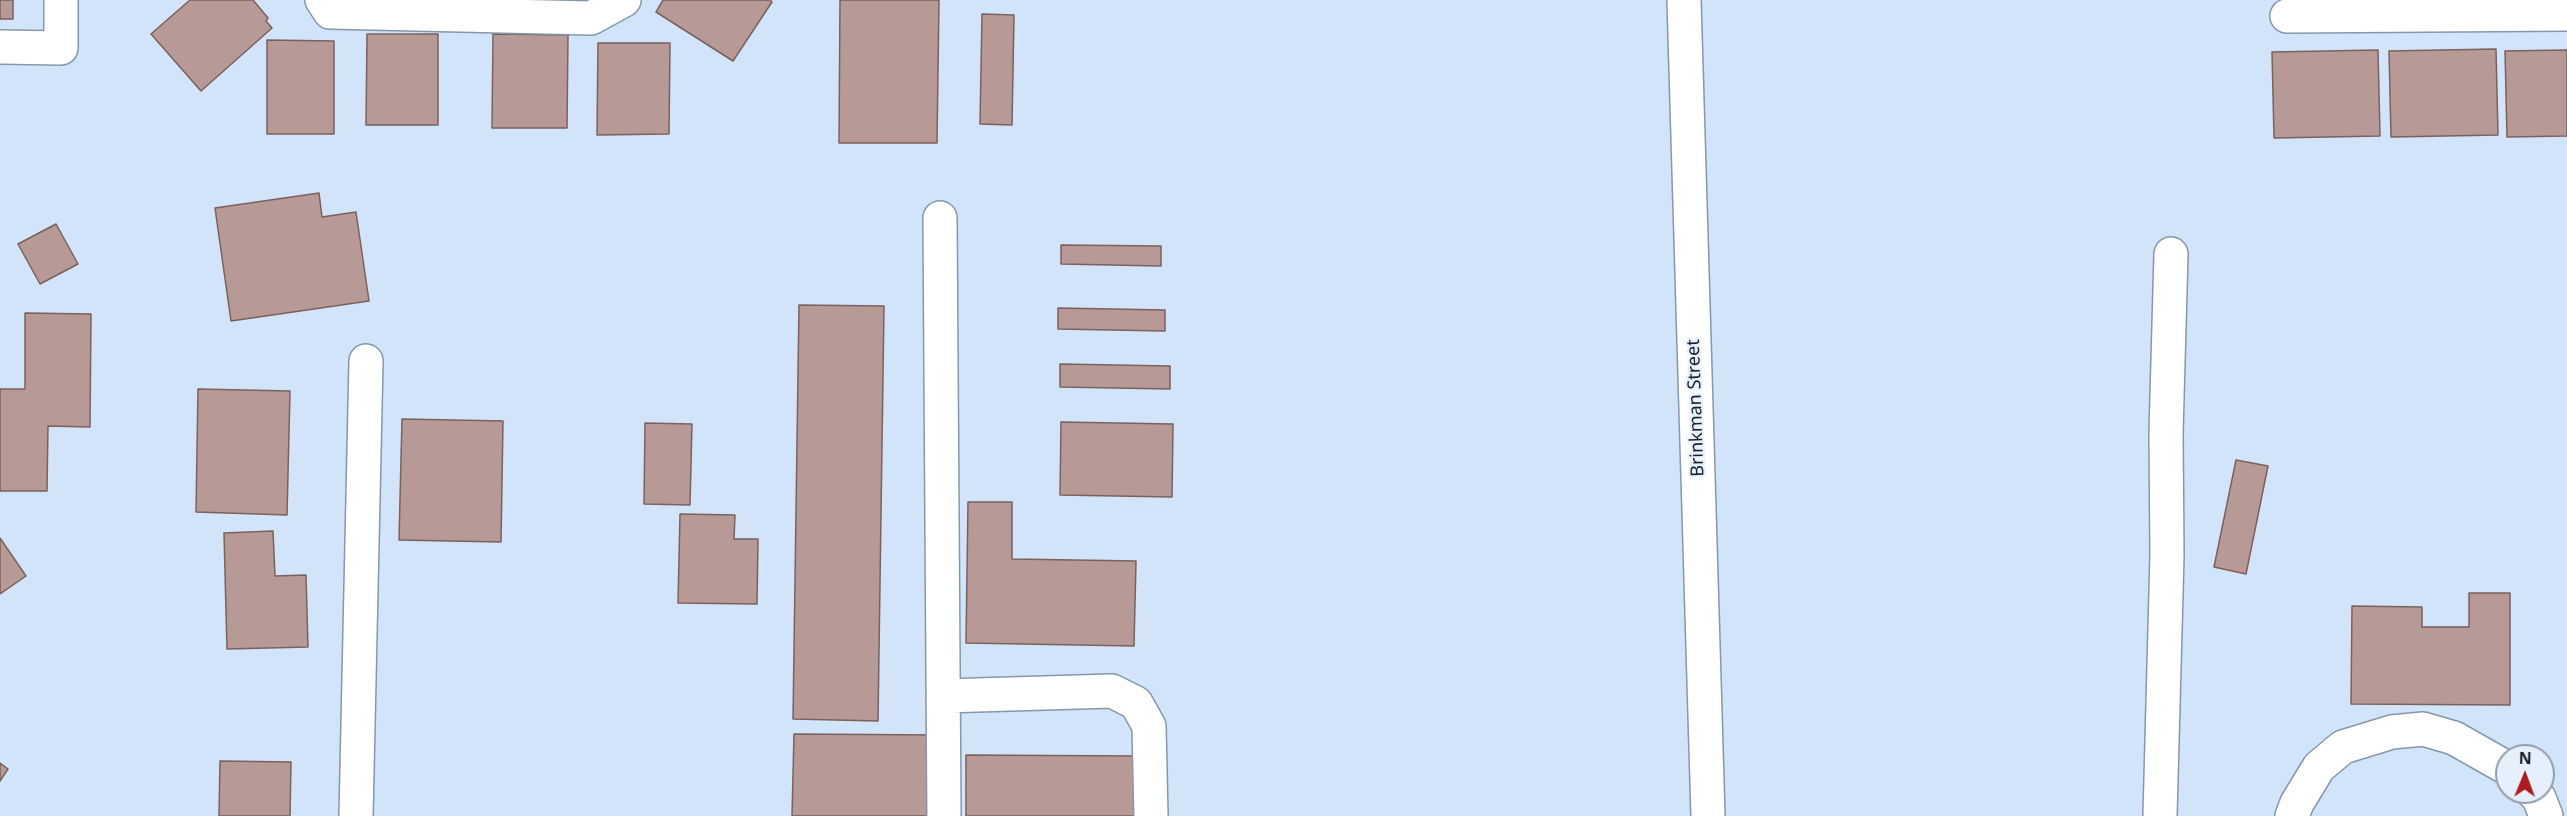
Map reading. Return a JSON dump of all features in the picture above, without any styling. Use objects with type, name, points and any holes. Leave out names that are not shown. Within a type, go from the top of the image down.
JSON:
[{"type":"street","points":[[0,47],[62,48],[62,0]]},
{"type":"street","points":[[322,0],[330,12],[591,18],[624,0]]},
{"type":"street","name":"Brinkman Street","points":[[1684,0],[1708,816]]},
{"type":"street","points":[[2287,16],[2404,8],[2567,14]]},
{"type":"street","points":[[940,218],[944,816]]},
{"type":"street","points":[[2160,816],[2167,555],[2166,433],[2172,254]]},
{"type":"street","points":[[356,816],[366,361]]},
{"type":"street","points":[[943,696],[1112,692],[1136,702],[1149,726],[1151,816]]},
{"type":"street","points":[[2292,816],[2297,803],[2319,767],[2343,747],[2392,732],[2423,729],[2454,738],[2495,761]]},
{"type":"building","points":[[0,0],[13,0],[13,19],[0,19]]},
{"type":"building","points":[[190,0],[253,0],[268,18],[266,21],[272,28],[201,91],[151,34]]},
{"type":"building","points":[[663,0],[770,0],[772,2],[733,61],[656,12]]},
{"type":"building","points":[[840,0],[939,0],[937,143],[839,143]]},
{"type":"building","points":[[982,14],[1014,15],[1012,125],[980,124]]},
{"type":"building","points":[[367,34],[438,34],[438,125],[366,125]]},
{"type":"building","points":[[493,34],[568,35],[567,128],[492,128]]},
{"type":"building","points":[[267,40],[334,41],[334,134],[267,134]]},
{"type":"building","points":[[598,43],[670,43],[669,134],[597,135]]},
{"type":"building","points":[[2496,49],[2498,135],[2391,137],[2389,51]]},
{"type":"building","points":[[2378,50],[2380,136],[2274,138],[2272,52]]},
{"type":"building","points":[[2567,50],[2567,136],[2507,137],[2505,51]]},
{"type":"building","points":[[319,193],[322,217],[356,212],[369,301],[231,321],[215,208]]},
{"type":"building","points":[[56,224],[78,264],[40,284],[18,244]]},
{"type":"building","points":[[1061,245],[1161,246],[1161,266],[1061,264]]},
{"type":"building","points":[[799,305],[884,306],[878,721],[793,719]]},
{"type":"building","points":[[1058,308],[1165,310],[1165,331],[1058,329]]},
{"type":"building","points":[[25,313],[91,314],[90,427],[48,426],[47,491],[0,491],[0,389],[25,389]]},
{"type":"building","points":[[1060,364],[1170,366],[1170,389],[1060,387]]},
{"type":"building","points":[[198,389],[290,391],[287,515],[196,512]]},
{"type":"building","points":[[402,419],[503,421],[501,542],[399,540]]},
{"type":"building","points":[[1061,422],[1173,424],[1172,497],[1060,495]]},
{"type":"building","points":[[645,423],[692,424],[690,505],[644,504]]},
{"type":"building","points":[[2236,460],[2268,466],[2246,574],[2214,567]]},
{"type":"building","points":[[968,502],[1012,502],[1012,559],[1136,561],[1134,646],[966,643]]},
{"type":"building","points":[[680,514],[735,515],[734,539],[758,539],[757,604],[678,603]]},
{"type":"building","points":[[273,531],[275,576],[306,575],[308,647],[227,649],[224,533]]},
{"type":"building","points":[[0,538],[26,576],[0,594]]},
{"type":"building","points":[[2469,593],[2510,593],[2510,705],[2351,704],[2352,606],[2422,607],[2422,627],[2469,627]]},
{"type":"building","points":[[794,734],[939,735],[938,816],[792,816]]},
{"type":"building","points":[[966,755],[1135,756],[1135,816],[966,816]]},
{"type":"building","points":[[220,761],[291,762],[290,816],[219,816]]},
{"type":"building","points":[[0,763],[8,769],[0,781]]}]
